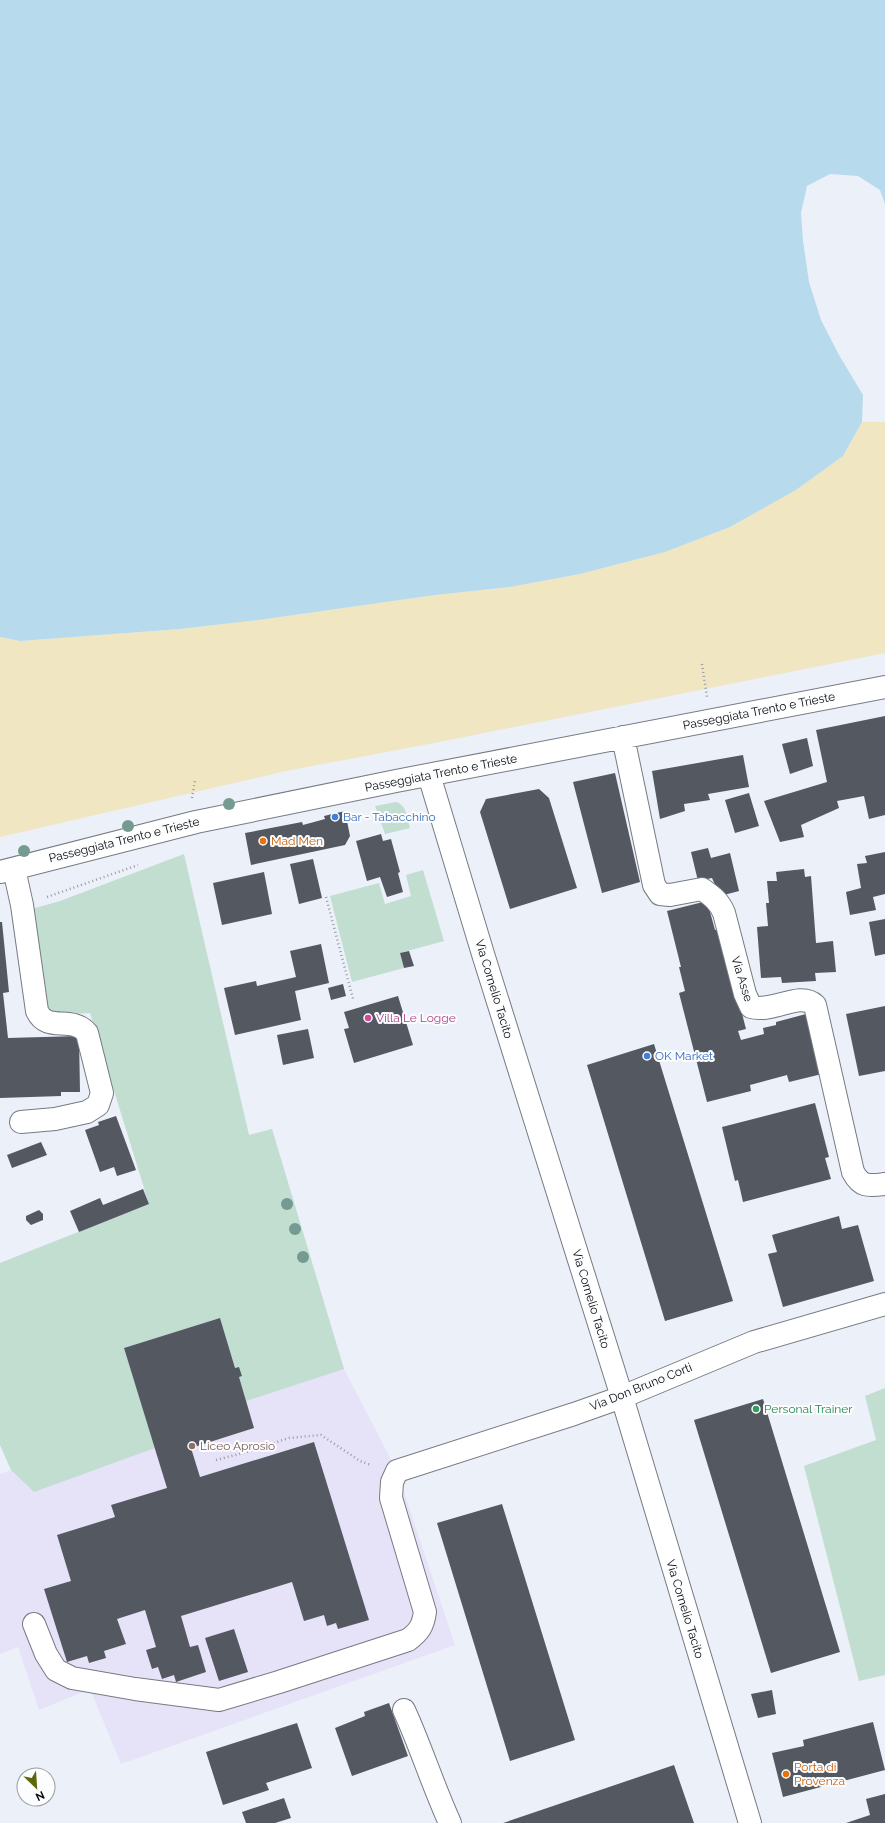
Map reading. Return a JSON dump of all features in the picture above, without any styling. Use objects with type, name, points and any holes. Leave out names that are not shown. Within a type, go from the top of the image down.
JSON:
[{"type":"street","name":"Passeggiata Trento e Trieste","points":[[7,870],[196,822],[429,775],[885,687]]},
{"type":"street","name":"Via Asse","points":[[623,737],[654,885],[660,894],[670,895],[702,889],[713,896],[724,913],[745,994],[751,1007],[758,1009],[768,1008],[803,999],[809,1000],[814,1006],[853,1172],[858,1181],[870,1186],[885,1184]]},
{"type":"street","name":"Via Cornelio Tacito","points":[[429,775],[485,962],[622,1397],[750,1823]]},
{"type":"street","points":[[7,870],[22,905],[38,1011],[41,1018],[46,1022],[75,1024],[82,1027],[87,1033],[102,1093],[98,1105],[87,1112],[55,1119],[21,1122]]},
{"type":"street","points":[[885,1184],[883,1191],[885,1199]]},
{"type":"street","name":"Via Don Bruno Corti","points":[[397,1471],[622,1397],[754,1342],[885,1304]]},
{"type":"street","points":[[34,1624],[46,1654],[56,1670],[72,1678],[135,1689],[219,1700],[280,1682],[408,1640],[418,1633],[424,1624],[425,1612],[391,1498],[392,1482],[397,1471]]},
{"type":"street","points":[[404,1710],[450,1823]]},
{"type":"path","points":[[702,664],[707,697]]},
{"type":"path","points":[[192,802],[195,780]]},
{"type":"path","points":[[22,905],[140,864]]},
{"type":"path","points":[[326,897],[353,999]]},
{"type":"path","points":[[216,1460],[247,1452],[289,1438],[321,1435],[360,1461],[381,1469],[397,1471]]},
{"type":"shaded area","name":"Liceo Aprosio","points":[[272,1129],[344,1369],[397,1471],[455,1645],[121,1764],[90,1689],[39,1710],[18,1647],[0,1654],[0,1474],[11,1470],[0,1445],[0,1263],[149,1204],[143,1189],[249,1135]]},
{"type":"green space","points":[[396,802],[404,809],[410,828],[385,834],[375,806]]},
{"type":"green space","points":[[184,854],[249,1135],[272,1129],[344,1369],[246,1401],[239,1377],[242,1376],[239,1367],[235,1368],[220,1318],[124,1348],[155,1448],[34,1492],[11,1470],[0,1445],[0,1263],[149,1204],[90,1013],[55,1015],[41,999],[28,910],[60,901]]},
{"type":"green space","points":[[423,870],[444,941],[400,953],[404,968],[352,982],[330,896],[379,883],[385,904],[411,896],[406,875]]},
{"type":"green space","points":[[885,1388],[885,1675],[859,1681],[804,1466],[876,1440],[865,1396]]},
{"type":"sand","points":[[862,422],[885,422],[885,653],[286,771],[0,837],[0,637],[20,641],[180,629],[266,619],[435,595],[510,587],[580,574],[665,552],[730,527],[796,490],[843,456]]},
{"type":"water","points":[[0,0],[885,0],[885,204],[880,190],[858,176],[830,174],[807,186],[801,213],[803,241],[809,282],[821,320],[839,355],[863,395],[862,422],[843,456],[796,490],[730,527],[665,552],[580,574],[510,587],[435,595],[266,619],[180,629],[20,641],[0,637]]},
{"type":"building","points":[[885,716],[885,815],[869,819],[864,796],[837,801],[839,808],[801,825],[804,837],[780,842],[764,801],[827,782],[816,730]]},
{"type":"building","points":[[807,738],[813,766],[790,774],[782,744]]},
{"type":"building","points":[[743,755],[749,787],[708,794],[710,800],[684,804],[685,811],[660,819],[652,771]]},
{"type":"building","points":[[615,773],[640,882],[602,893],[573,782]]},
{"type":"building","points":[[539,789],[549,798],[577,888],[510,909],[480,812],[486,799]]},
{"type":"building","points":[[749,793],[759,826],[735,833],[725,800]]},
{"type":"building","points":[[345,811],[350,836],[345,845],[251,865],[245,833],[302,822],[303,825],[325,819],[324,816]]},
{"type":"building","points":[[381,834],[383,841],[391,839],[400,872],[398,873],[403,892],[387,897],[380,877],[367,881],[356,841]]},
{"type":"building","points":[[708,848],[711,858],[730,853],[739,891],[720,896],[712,878],[698,881],[691,852]]},
{"type":"building","points":[[885,852],[885,894],[873,897],[876,910],[850,915],[846,892],[861,888],[857,864],[867,863],[865,856]]},
{"type":"building","points":[[313,859],[322,898],[299,904],[290,864]]},
{"type":"building","points":[[804,869],[805,877],[811,876],[816,943],[833,941],[836,972],[815,973],[816,981],[782,983],[781,977],[761,978],[757,927],[768,926],[766,903],[769,903],[767,881],[777,881],[776,872]]},
{"type":"building","points":[[264,872],[272,914],[222,925],[213,883]]},
{"type":"building","points":[[707,901],[715,930],[720,929],[746,1029],[738,1031],[741,1040],[764,1034],[763,1028],[776,1025],[776,1022],[806,1014],[822,1074],[789,1082],[787,1075],[750,1085],[751,1091],[707,1102],[679,993],[685,991],[679,967],[681,967],[667,911]]},
{"type":"building","points":[[885,919],[885,954],[875,956],[869,922]]},
{"type":"building","points":[[0,922],[2,922],[9,992],[3,993],[8,1038],[79,1036],[80,1092],[61,1092],[61,1096],[0,1098]]},
{"type":"building","points":[[321,944],[329,983],[295,991],[301,1020],[235,1035],[224,988],[256,981],[257,986],[296,977],[290,951]]},
{"type":"building","points":[[409,951],[414,966],[404,968],[400,953]]},
{"type":"building","points":[[343,984],[346,996],[331,1000],[328,988]]},
{"type":"building","points":[[398,996],[413,1045],[354,1063],[344,1029],[349,1028],[344,1012]]},
{"type":"building","points":[[885,1006],[885,1071],[859,1076],[846,1014]]},
{"type":"building","points":[[308,1029],[314,1058],[283,1065],[277,1035]]},
{"type":"building","points":[[654,1044],[733,1301],[665,1321],[587,1065]]},
{"type":"building","points":[[815,1103],[829,1157],[825,1158],[831,1179],[743,1202],[738,1180],[735,1181],[722,1127]]},
{"type":"building","points":[[116,1116],[136,1170],[117,1176],[114,1167],[100,1172],[85,1130],[99,1125],[98,1122]]},
{"type":"building","points":[[41,1142],[47,1155],[12,1168],[7,1155]]},
{"type":"building","points":[[143,1189],[149,1204],[79,1232],[70,1211],[100,1198],[103,1205]]},
{"type":"building","points":[[39,1210],[43,1214],[43,1220],[31,1225],[26,1220],[26,1216]]},
{"type":"building","points":[[839,1216],[842,1229],[858,1225],[874,1281],[783,1307],[768,1254],[777,1252],[772,1235]]},
{"type":"building","points":[[220,1318],[235,1368],[239,1367],[242,1376],[239,1377],[254,1428],[191,1448],[200,1477],[314,1442],[369,1620],[338,1629],[336,1623],[327,1626],[324,1615],[304,1621],[292,1582],[181,1616],[190,1647],[198,1645],[206,1672],[176,1682],[174,1675],[162,1679],[158,1667],[152,1669],[146,1650],[156,1647],[145,1610],[117,1619],[126,1644],[104,1651],[106,1658],[89,1663],[87,1656],[67,1662],[44,1589],[71,1581],[57,1535],[115,1517],[111,1505],[167,1488],[124,1348]]},
{"type":"building","points":[[763,1399],[840,1652],[771,1673],[694,1420]]},
{"type":"building","points":[[502,1504],[575,1740],[510,1761],[437,1523]]},
{"type":"building","points":[[234,1629],[248,1672],[219,1681],[205,1638]]},
{"type":"building","points":[[772,1690],[776,1714],[758,1718],[751,1694]]},
{"type":"building","points":[[389,1703],[408,1756],[352,1776],[335,1728],[365,1716],[364,1712]]},
{"type":"building","points":[[873,1722],[885,1770],[783,1797],[772,1753],[804,1746],[803,1740]]},
{"type":"building","points":[[297,1723],[312,1768],[266,1783],[269,1790],[223,1805],[206,1752]]},
{"type":"building","points":[[674,1765],[694,1823],[503,1823]]},
{"type":"building","points":[[885,1794],[885,1823],[846,1823],[870,1815],[866,1799]]},
{"type":"building","points":[[284,1798],[291,1818],[275,1823],[246,1823],[242,1812]]},
{"type":"place","name":"Bar - Tabacchino","points":[[335,817]]},
{"type":"place","name":"Mad Men","points":[[263,841]]},
{"type":"place","name":"Villa Le Logge","points":[[368,1018]]},
{"type":"place","name":"OK Market","points":[[647,1056]]},
{"type":"place","name":"Personal Trainer","points":[[756,1409]]},
{"type":"place","name":"Liceo Aprosio","points":[[192,1446]]},
{"type":"place","name":"Porta di Provenza","points":[[786,1774]]}]
